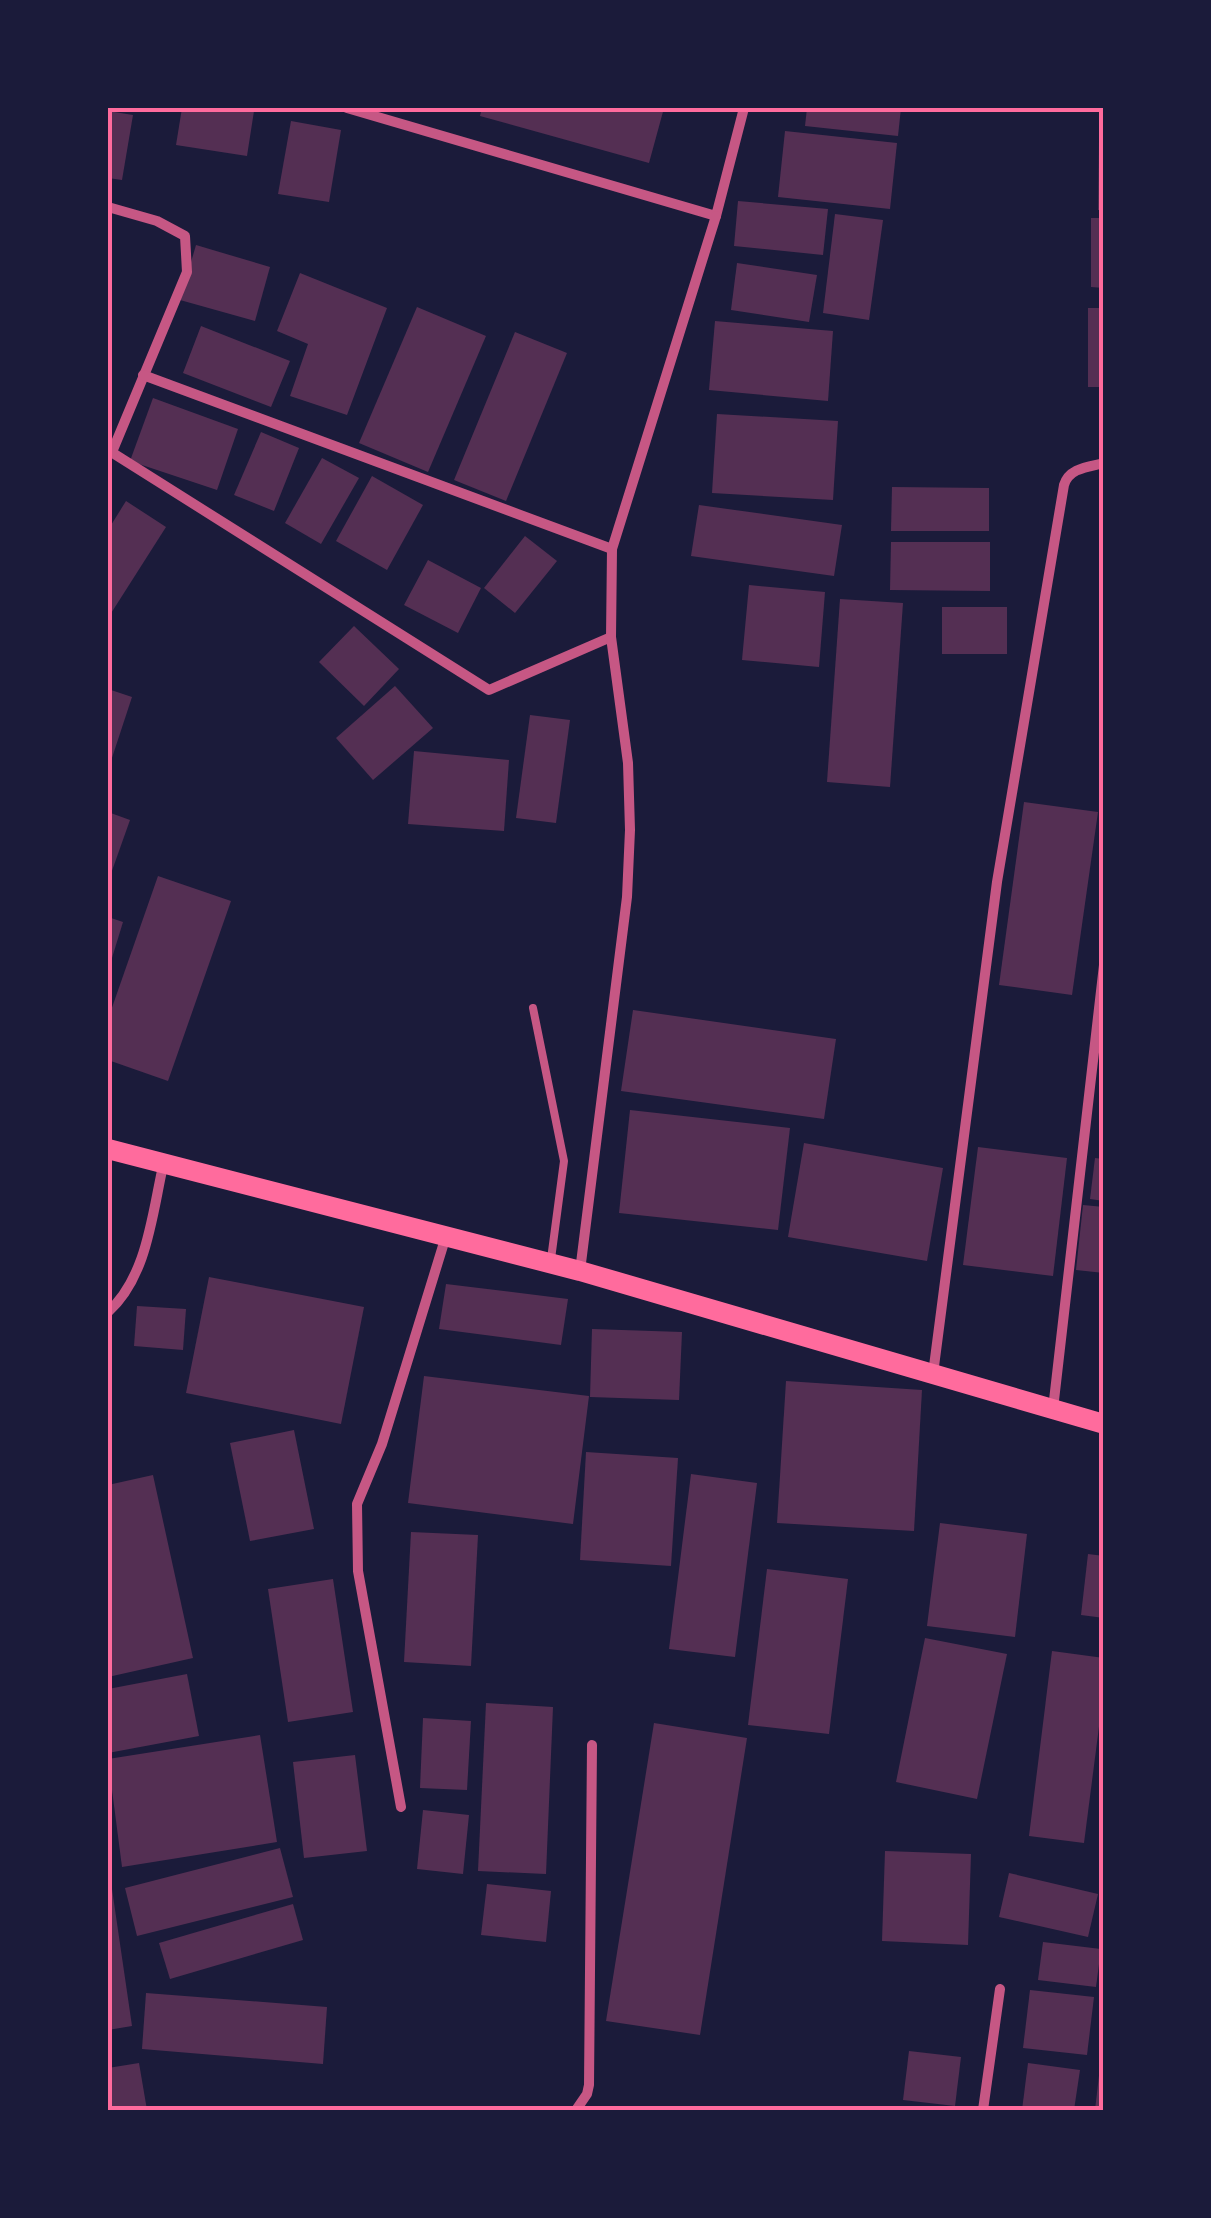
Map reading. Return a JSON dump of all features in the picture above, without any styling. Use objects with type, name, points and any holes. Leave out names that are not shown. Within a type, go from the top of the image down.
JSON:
[{"type":"main road","points":[[108,1149],[580,1271],[1104,1424]]},
{"type":"street","points":[[347,108],[716,216]]},
{"type":"street","points":[[580,1271],[627,897],[630,830],[628,763],[611,637],[612,549],[716,216],[744,108]]},
{"type":"street","points":[[108,206],[158,221],[185,236],[187,272],[110,451],[490,690],[611,637]]},
{"type":"street","points":[[143,375],[612,549]]},
{"type":"street","points":[[933,1374],[997,882],[1064,485],[1073,472],[1104,463]]},
{"type":"street","points":[[1053,1410],[1104,965]]},
{"type":"street","points":[[108,1312],[133,1280],[163,1166]]},
{"type":"street","points":[[401,1807],[358,1571],[357,1504],[382,1444],[446,1236]]},
{"type":"street","points":[[576,2110],[589,2085],[592,1745]]},
{"type":"street","points":[[983,2110],[1000,1989]]},
{"type":"lane","points":[[533,1008],[564,1161],[550,1263]]},
{"type":"building","points":[[182,108],[254,111],[247,156],[176,145]]},
{"type":"building","points":[[482,108],[664,108],[649,163],[480,116]]},
{"type":"building","points":[[807,108],[901,108],[898,136],[805,126]]},
{"type":"building","points":[[108,111],[133,115],[122,180],[108,178]]},
{"type":"building","points":[[291,121],[341,130],[329,202],[278,194]]},
{"type":"building","points":[[785,131],[897,143],[890,209],[778,197]]},
{"type":"building","points":[[1099,140],[1104,140],[1104,210],[1098,210]]},
{"type":"building","points":[[738,201],[828,209],[823,255],[734,246]]},
{"type":"building","points":[[835,214],[883,220],[869,320],[823,313]]},
{"type":"building","points":[[1091,218],[1104,218],[1104,288],[1091,287]]},
{"type":"building","points":[[196,245],[270,267],[255,321],[180,300]]},
{"type":"building","points":[[737,263],[817,275],[809,322],[731,310]]},
{"type":"building","points":[[300,273],[387,308],[347,415],[290,396],[308,344],[277,331]]},
{"type":"building","points":[[417,307],[486,336],[428,472],[359,443]]},
{"type":"building","points":[[1088,308],[1104,308],[1104,387],[1088,387]]},
{"type":"building","points":[[715,321],[833,331],[828,401],[709,390]]},
{"type":"building","points":[[201,326],[290,361],[271,407],[183,373]]},
{"type":"building","points":[[515,332],[567,353],[506,501],[454,480]]},
{"type":"building","points":[[153,398],[238,429],[217,490],[130,461]]},
{"type":"building","points":[[717,414],[838,421],[833,500],[712,493]]},
{"type":"building","points":[[261,432],[299,448],[274,511],[234,495]]},
{"type":"building","points":[[322,458],[359,478],[321,544],[285,523]]},
{"type":"building","points":[[372,476],[423,505],[387,570],[336,541]]},
{"type":"building","points":[[892,487],[989,488],[989,531],[891,531]]},
{"type":"building","points":[[126,501],[166,527],[108,618],[108,530]]},
{"type":"building","points":[[699,505],[842,525],[834,576],[691,556]]},
{"type":"building","points":[[525,536],[557,561],[515,613],[484,588]]},
{"type":"building","points":[[891,542],[990,542],[990,591],[890,590]]},
{"type":"building","points":[[428,560],[481,588],[458,633],[404,605]]},
{"type":"building","points":[[749,585],[825,592],[819,667],[742,660]]},
{"type":"building","points":[[840,599],[903,603],[890,787],[827,782]]},
{"type":"building","points":[[942,607],[1007,607],[1007,654],[942,654]]},
{"type":"building","points":[[354,626],[399,669],[364,706],[319,662]]},
{"type":"building","points":[[395,686],[433,728],[373,780],[336,738]]},
{"type":"building","points":[[108,689],[132,697],[108,770]]},
{"type":"building","points":[[530,715],[570,720],[556,823],[516,818]]},
{"type":"building","points":[[414,751],[509,760],[504,831],[408,824]]},
{"type":"building","points":[[1024,802],[1098,812],[1072,995],[999,985]]},
{"type":"building","points":[[108,812],[130,820],[108,882]]},
{"type":"building","points":[[158,876],[231,901],[168,1081],[108,1060],[108,1019]]},
{"type":"building","points":[[108,917],[123,922],[108,971]]},
{"type":"building","points":[[633,1010],[836,1039],[824,1119],[621,1091]]},
{"type":"building","points":[[630,1110],[790,1128],[778,1230],[619,1213]]},
{"type":"building","points":[[804,1143],[943,1168],[927,1261],[788,1237]]},
{"type":"building","points":[[978,1147],[1067,1158],[1053,1276],[963,1265]]},
{"type":"building","points":[[1095,1158],[1104,1159],[1104,1201],[1090,1199]]},
{"type":"building","points":[[1083,1205],[1104,1207],[1104,1273],[1076,1270]]},
{"type":"building","points":[[209,1277],[364,1307],[341,1424],[186,1393]]},
{"type":"building","points":[[446,1284],[568,1299],[561,1345],[439,1329]]},
{"type":"building","points":[[137,1306],[186,1309],[183,1350],[134,1346]]},
{"type":"building","points":[[592,1329],[682,1332],[679,1400],[590,1397]]},
{"type":"building","points":[[424,1376],[589,1396],[573,1524],[408,1503]]},
{"type":"building","points":[[786,1381],[922,1390],[914,1531],[777,1523]]},
{"type":"building","points":[[294,1430],[314,1529],[250,1541],[230,1443]]},
{"type":"building","points":[[586,1452],[678,1458],[671,1566],[580,1560]]},
{"type":"building","points":[[691,1474],[757,1483],[735,1657],[669,1649]]},
{"type":"building","points":[[153,1475],[193,1658],[108,1677],[108,1485]]},
{"type":"building","points":[[940,1523],[1027,1534],[1015,1637],[927,1626]]},
{"type":"building","points":[[411,1532],[478,1535],[471,1666],[404,1662]]},
{"type":"building","points":[[1088,1554],[1104,1556],[1104,1618],[1081,1615]]},
{"type":"building","points":[[767,1569],[848,1579],[829,1734],[748,1725]]},
{"type":"building","points":[[333,1579],[353,1712],[288,1722],[268,1589]]},
{"type":"building","points":[[925,1638],[1007,1654],[977,1799],[896,1782]]},
{"type":"building","points":[[1052,1651],[1104,1658],[1104,1688],[1084,1843],[1029,1836]]},
{"type":"building","points":[[187,1674],[199,1736],[108,1753],[108,1689]]},
{"type":"building","points":[[486,1703],[553,1707],[546,1874],[478,1871]]},
{"type":"building","points":[[423,1718],[471,1721],[467,1790],[420,1788]]},
{"type":"building","points":[[654,1723],[747,1738],[700,2035],[606,2021]]},
{"type":"building","points":[[260,1735],[277,1842],[122,1867],[108,1759]]},
{"type":"building","points":[[355,1755],[367,1851],[304,1858],[293,1762]]},
{"type":"building","points":[[423,1810],[469,1815],[463,1874],[417,1869]]},
{"type":"building","points":[[280,1848],[293,1897],[137,1936],[125,1888]]},
{"type":"building","points":[[885,1851],[971,1854],[968,1945],[882,1941]]},
{"type":"building","points":[[1009,1873],[1098,1894],[1088,1937],[999,1917]]},
{"type":"building","points":[[487,1884],[551,1891],[546,1942],[481,1935]]},
{"type":"building","points":[[108,1889],[112,1889],[132,2026],[108,2030]]},
{"type":"building","points":[[293,1904],[303,1940],[170,1979],[159,1943]]},
{"type":"building","points":[[1043,1942],[1101,1949],[1096,1987],[1038,1980]]},
{"type":"building","points":[[1030,1990],[1094,1997],[1087,2055],[1023,2048]]},
{"type":"building","points":[[146,1993],[327,2007],[323,2064],[142,2049]]},
{"type":"building","points":[[909,2051],[961,2057],[955,2106],[903,2100]]},
{"type":"building","points":[[1101,2058],[1104,2110],[1095,2110]]},
{"type":"building","points":[[139,2063],[147,2110],[108,2110],[108,2068]]},
{"type":"building","points":[[1028,2063],[1080,2070],[1074,2110],[1022,2110]]}]
